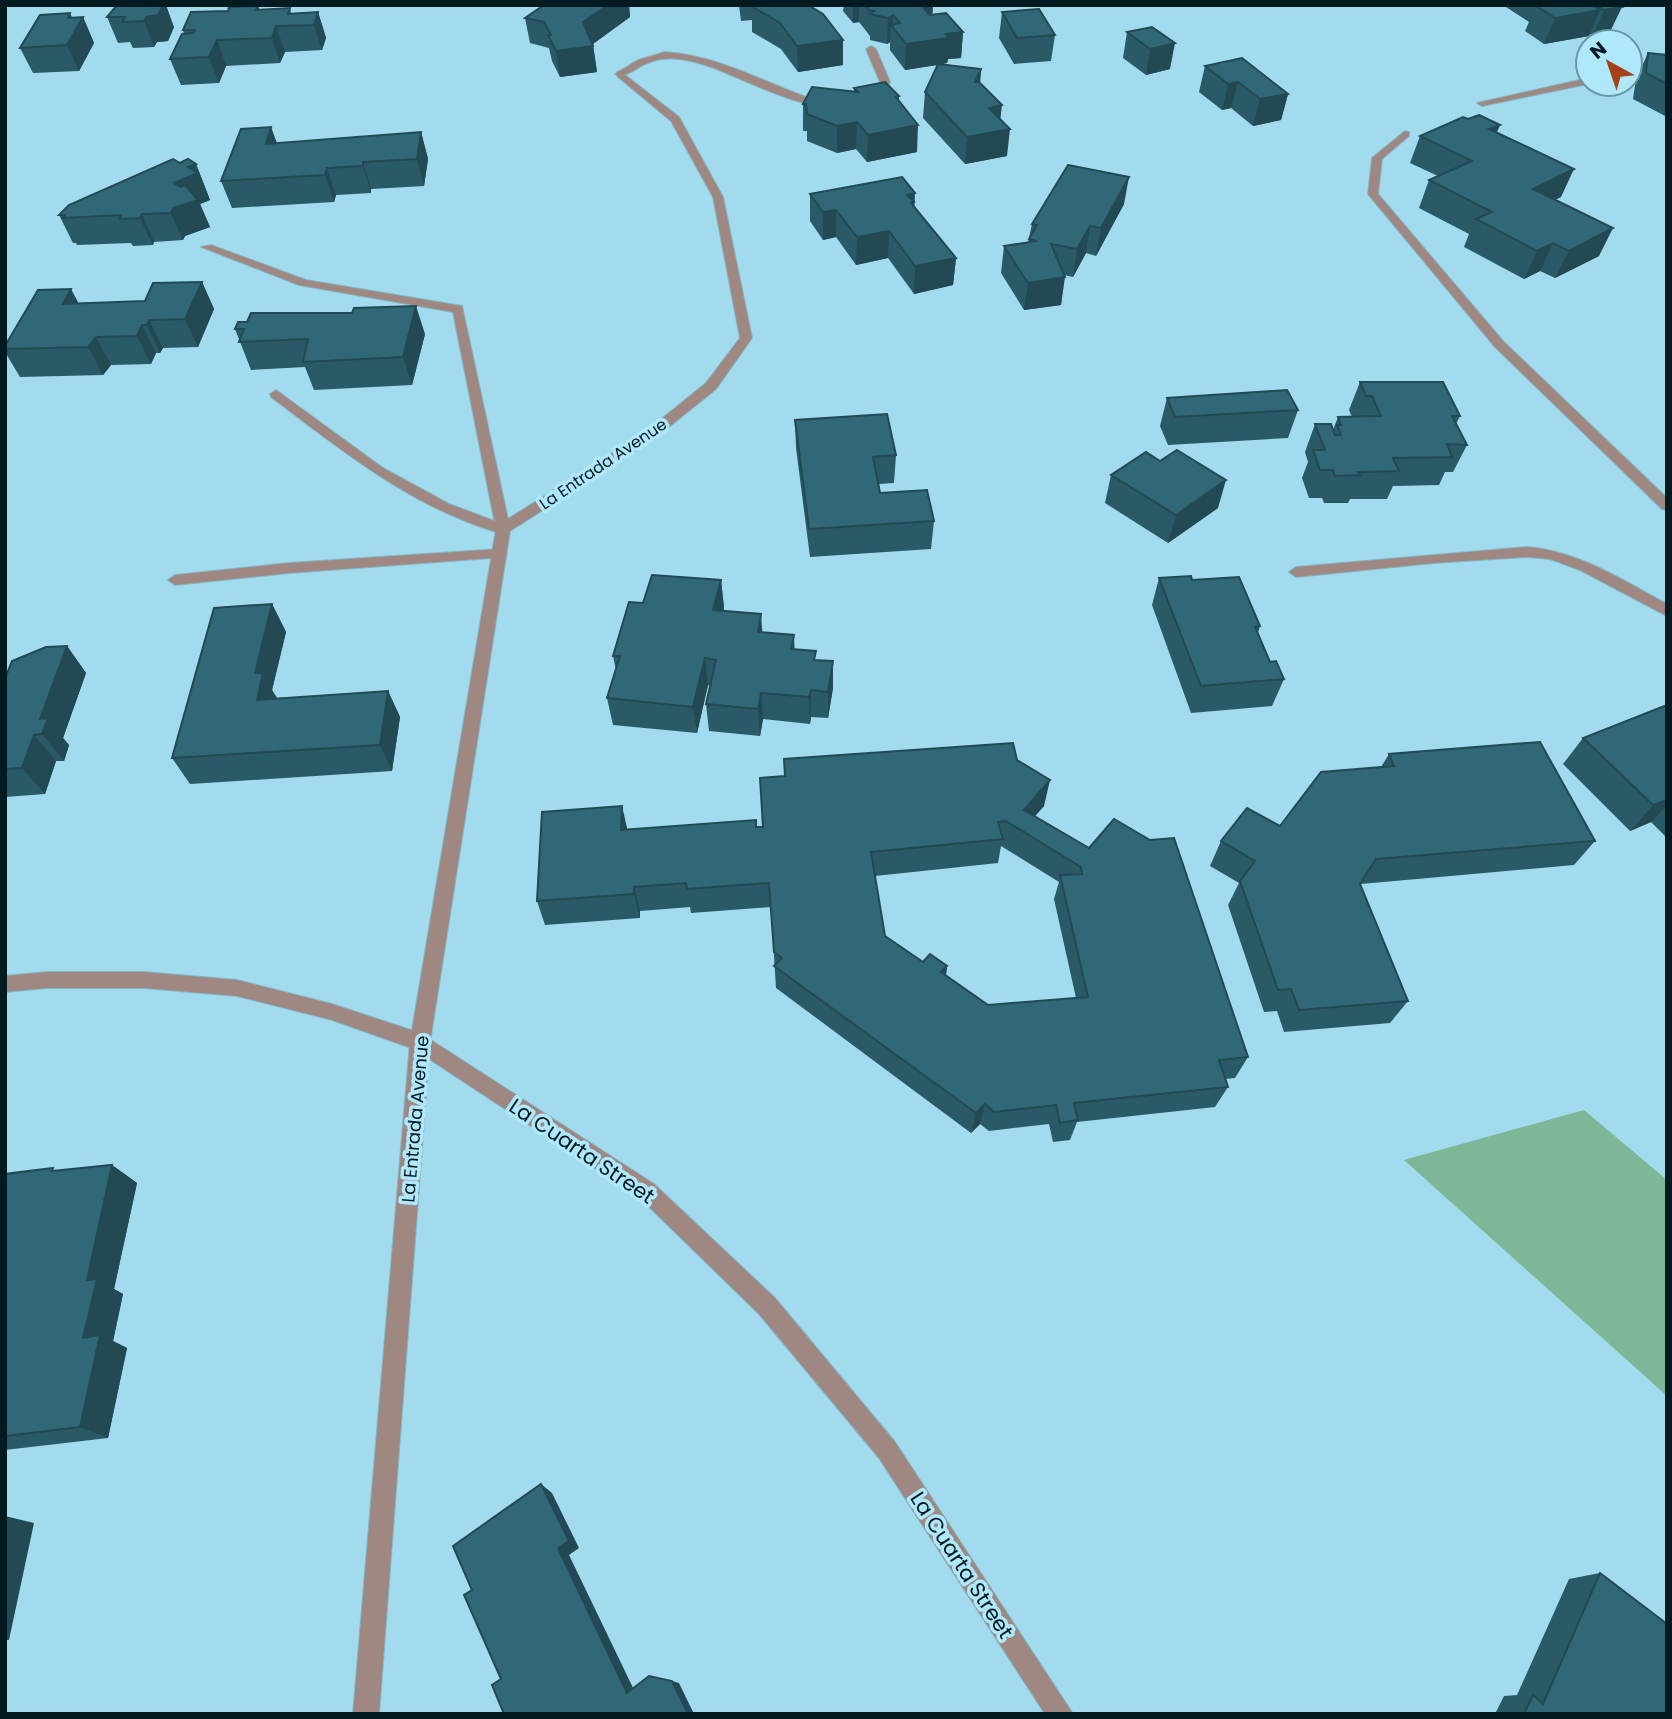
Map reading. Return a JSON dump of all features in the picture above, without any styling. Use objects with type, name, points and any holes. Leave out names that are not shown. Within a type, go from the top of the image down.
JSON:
[{"type":"street","points":[[855,104],[877,98],[885,82],[871,49]]},
{"type":"street","name":"La Entrada Avenue","points":[[503,529],[649,436],[711,386],[746,338],[718,197],[675,119],[620,74],[631,66],[664,55],[688,57],[809,102],[844,104]]},
{"type":"street","points":[[1644,71],[1667,66]]},
{"type":"street","points":[[1482,103],[1574,84]]},
{"type":"street","points":[[1405,134],[1377,158],[1373,194],[1499,344],[1667,506]]},
{"type":"street","name":"La Entrada Avenue","points":[[207,247],[303,283],[458,309],[503,529],[420,1042],[366,1714]]},
{"type":"street","points":[[276,394],[379,471],[444,507],[503,529]]},
{"type":"street","points":[[1296,572],[1434,558],[1527,552],[1552,554],[1586,566],[1667,611]]},
{"type":"street","points":[[175,580],[277,569],[500,554]]},
{"type":"street","name":"La Cuarta Street","points":[[5,984],[47,980],[144,980],[237,988],[332,1012],[420,1042],[647,1191],[767,1306],[887,1450],[1060,1714]]},
{"type":"green space","points":[[1584,1110],[1667,1180],[1667,1396],[1404,1160]]},
{"type":"building","points":[[117,5],[163,5],[158,15],[146,17],[144,21],[122,22],[125,17],[107,17]]},
{"type":"building","points":[[544,5],[608,5],[583,22],[593,46],[556,51],[544,22],[525,18]]},
{"type":"building","points":[[808,5],[823,14],[843,40],[797,46],[780,23],[751,6]]},
{"type":"building","points":[[865,5],[921,5],[930,15],[946,13],[963,32],[946,34],[949,38],[906,44],[891,25],[900,23],[893,15],[888,18],[870,14],[874,11]]},
{"type":"building","points":[[1535,5],[1591,5],[1600,10],[1555,18]]},
{"type":"building","points":[[1596,5],[1619,5],[1622,7],[1604,10]]},
{"type":"building","points":[[258,6],[256,10],[290,8],[288,14],[318,12],[314,25],[276,26],[272,38],[217,40],[209,57],[170,59],[182,34],[193,33],[195,30],[183,30],[191,12],[228,11],[229,7]]},
{"type":"building","points":[[1039,9],[1055,35],[1017,38],[1002,12]]},
{"type":"building","points":[[70,13],[68,18],[83,17],[67,45],[20,48],[40,15]]},
{"type":"building","points":[[1152,27],[1175,43],[1150,49],[1127,32]]},
{"type":"building","points":[[1648,53],[1667,55],[1667,84],[1646,73]]},
{"type":"building","points":[[1242,58],[1288,94],[1260,99],[1238,82],[1228,84],[1205,66]]},
{"type":"building","points":[[938,64],[981,69],[975,82],[979,82],[1002,105],[989,108],[1010,129],[967,137],[925,92]]},
{"type":"building","points":[[885,82],[899,96],[896,97],[918,125],[868,135],[857,122],[837,126],[807,114],[806,104],[803,104],[812,87],[858,92],[854,88]]},
{"type":"building","points":[[1479,115],[1500,125],[1489,129],[1574,169],[1533,189],[1613,228],[1569,251],[1553,243],[1537,251],[1476,219],[1492,212],[1429,180],[1472,161],[1420,136],[1463,117],[1468,119]]},
{"type":"building","points":[[271,127],[266,144],[421,132],[417,159],[363,162],[363,166],[327,168],[325,175],[221,181],[241,129]]},
{"type":"building","points":[[173,159],[180,163],[188,159],[196,164],[188,167],[198,173],[174,183],[181,187],[185,185],[198,200],[173,208],[171,213],[142,214],[140,218],[120,219],[121,215],[63,218],[65,215],[59,215],[69,205]]},
{"type":"building","points":[[1068,165],[1129,177],[1101,228],[1090,226],[1077,249],[1051,244],[1065,277],[1028,283],[1004,246],[1037,241],[1029,239],[1037,225],[1032,224]]},
{"type":"building","points":[[902,177],[915,193],[907,195],[914,202],[911,203],[956,258],[915,266],[889,231],[857,237],[836,210],[823,212],[810,194]]},
{"type":"building","points":[[202,282],[185,319],[149,320],[147,325],[142,325],[137,336],[96,337],[88,347],[5,349],[38,290],[71,289],[63,304],[145,301],[153,283]]},
{"type":"building","points":[[416,306],[403,357],[303,362],[308,339],[239,342],[244,329],[235,329],[238,322],[247,322],[251,313],[352,313],[354,308]]},
{"type":"building","points":[[1360,382],[1443,382],[1460,416],[1452,416],[1467,445],[1447,444],[1452,457],[1393,458],[1399,471],[1358,472],[1360,475],[1335,476],[1333,470],[1320,470],[1313,450],[1325,450],[1315,424],[1331,424],[1335,435],[1341,435],[1337,425],[1341,425],[1338,417],[1381,416],[1372,396],[1366,396]]},
{"type":"building","points":[[1287,390],[1298,410],[1175,417],[1167,398]]},
{"type":"building","points":[[887,414],[896,455],[873,457],[880,493],[927,490],[934,521],[809,529],[795,420]]},
{"type":"building","points":[[1177,450],[1226,480],[1176,515],[1111,475],[1146,452],[1160,461]]},
{"type":"building","points":[[652,575],[721,580],[713,610],[761,614],[758,632],[794,635],[791,649],[816,651],[814,660],[833,661],[828,692],[811,690],[809,697],[761,693],[758,709],[706,704],[716,660],[705,658],[693,707],[607,698],[620,656],[613,656],[629,602],[643,603]]},
{"type":"building","points":[[1191,576],[1192,580],[1239,577],[1260,626],[1255,627],[1270,662],[1276,661],[1284,679],[1201,686],[1159,578]]},
{"type":"building","points":[[272,604],[255,673],[263,673],[257,700],[388,691],[380,745],[172,758],[214,608]]},
{"type":"building","points":[[67,646],[40,719],[48,718],[42,734],[34,735],[22,768],[5,769],[5,679],[12,661],[46,647]]},
{"type":"building","points":[[1667,705],[1667,800],[1653,805],[1583,738]]},
{"type":"building","points":[[1540,742],[1595,841],[1376,859],[1360,884],[1408,1001],[1299,1010],[1291,989],[1278,990],[1240,881],[1255,861],[1221,841],[1247,808],[1280,826],[1321,772],[1394,766],[1389,754]]},
{"type":"building","points":[[1013,743],[1017,760],[1050,780],[1024,810],[1089,848],[1114,819],[1150,840],[1174,838],[1248,1057],[1219,1060],[1228,1087],[1074,1103],[1078,1120],[1060,1123],[1056,1105],[994,1112],[985,1104],[976,1113],[774,966],[782,958],[774,952],[769,883],[687,889],[686,883],[634,887],[634,894],[537,901],[542,812],[622,806],[621,830],[756,820],[756,827],[763,827],[760,778],[785,776],[784,759]],"holes":[[[1006,821],[1081,867],[1082,874],[1060,875],[1088,997],[988,1005],[941,972],[947,966],[930,954],[923,962],[885,936],[871,852],[1003,839],[998,822]]]},
{"type":"building","points":[[112,1165],[87,1280],[97,1279],[83,1338],[100,1335],[80,1427],[5,1436],[5,1174]]},
{"type":"building","points":[[541,1484],[569,1541],[558,1548],[627,1693],[649,1676],[672,1681],[688,1714],[504,1714],[492,1685],[501,1679],[464,1595],[472,1590],[453,1546]]},
{"type":"building","points":[[1600,1573],[1667,1624],[1667,1714],[1524,1714],[1533,1695],[1543,1704]]}]
